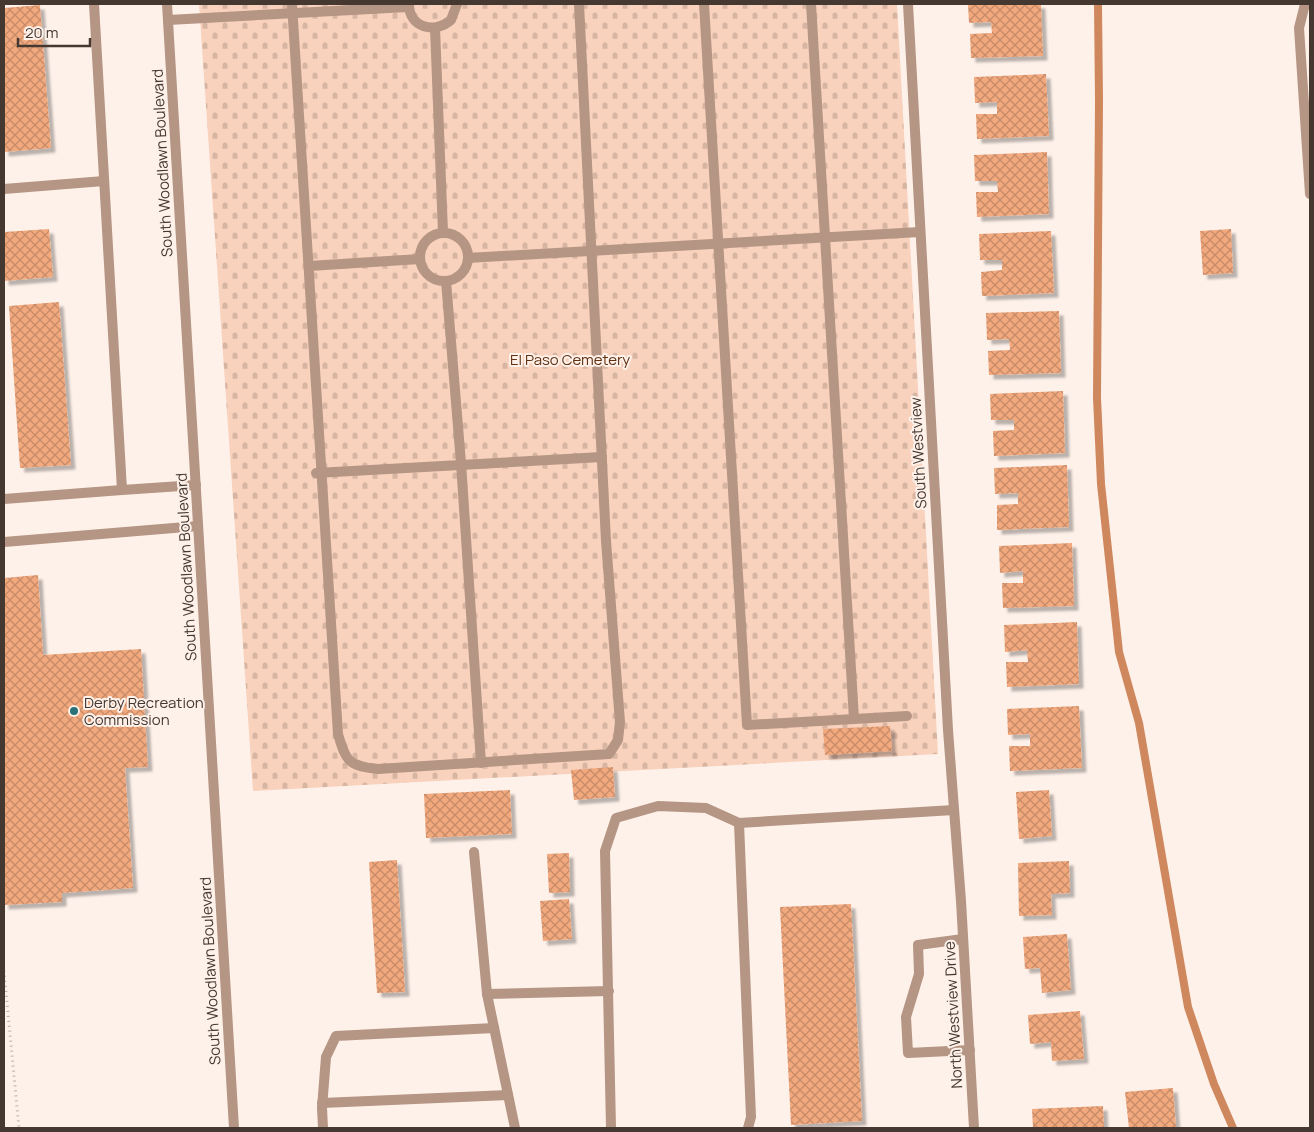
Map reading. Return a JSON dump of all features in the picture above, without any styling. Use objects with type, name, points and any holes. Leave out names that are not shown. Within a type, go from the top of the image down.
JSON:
[{"type":"street","points":[[94,4],[122,490]]},
{"type":"street","name":"South Woodlawn Boulevard","points":[[167,4],[234,1128]]},
{"type":"street","points":[[168,20],[293,8],[408,5],[415,21],[422,26],[435,28],[451,20],[457,4]]},
{"type":"street","points":[[293,8],[309,266],[319,473],[338,734],[344,757],[356,766],[378,769],[609,754],[618,740],[620,722],[602,457],[579,4]]},
{"type":"street","points":[[704,4],[747,725],[907,716]]},
{"type":"street","points":[[812,4],[854,719]]},
{"type":"street","name":"South Westview","points":[[908,4],[954,810],[961,901]]},
{"type":"street","points":[[1305,4],[1299,28],[1310,194]]},
{"type":"street","points":[[435,28],[443,233]]},
{"type":"street","points":[[4,188],[104,180]]},
{"type":"street","points":[[468,258],[920,232]]},
{"type":"street","points":[[443,233],[451,234],[464,243],[468,258],[463,273],[457,278],[446,281],[433,279],[427,274],[420,259],[423,244],[429,238],[443,233]]},
{"type":"street","points":[[309,266],[420,259]]},
{"type":"street","points":[[446,281],[461,464],[481,763]]},
{"type":"street","points":[[319,473],[602,457]]},
{"type":"street","points":[[4,499],[196,485]]},
{"type":"street","points":[[4,542],[198,526]]},
{"type":"street","points":[[611,1128],[605,851],[616,818],[658,806],[706,808],[739,823],[954,810]]},
{"type":"street","points":[[739,823],[751,1117],[748,1128]]},
{"type":"street","points":[[474,852],[487,994],[516,1128]]},
{"type":"street","name":"North Westview Drive","points":[[961,901],[974,1128]]},
{"type":"street","points":[[963,940],[918,945],[919,974],[906,1017],[908,1053],[970,1050]]},
{"type":"street","points":[[487,994],[609,991]]},
{"type":"street","points":[[323,1128],[322,1103],[326,1057],[336,1036],[494,1028]]},
{"type":"street","points":[[322,1103],[508,1095]]},
{"type":"path","points":[[4,971],[18,1128]]},
{"type":"green space","name":"El Paso Cemetery","points":[[199,4],[897,4],[938,754],[253,791]]},
{"type":"building","points":[[968,4],[1041,4],[1043,56],[971,58],[970,34],[992,33],[991,22],[969,23]]},
{"type":"building","points":[[40,5],[51,148],[4,152],[4,8]]},
{"type":"building","points":[[1046,74],[1049,136],[977,139],[976,114],[997,114],[997,102],[975,103],[974,77]]},
{"type":"building","points":[[1047,152],[1049,214],[977,217],[976,192],[998,192],[997,181],[975,181],[974,155]]},
{"type":"building","points":[[49,229],[53,277],[4,281],[4,232]]},
{"type":"building","points":[[1231,229],[1233,273],[1203,275],[1200,231]]},
{"type":"building","points":[[1051,231],[1054,293],[982,296],[981,272],[1002,270],[1002,260],[980,260],[979,234]]},
{"type":"building","points":[[59,302],[71,465],[20,468],[9,306]]},
{"type":"building","points":[[1059,311],[1061,373],[989,375],[988,351],[1010,350],[1009,339],[987,340],[986,313]]},
{"type":"building","points":[[1063,391],[1065,453],[994,456],[993,431],[1014,430],[1014,420],[991,420],[990,394]]},
{"type":"building","points":[[1067,465],[1069,527],[997,530],[997,505],[1018,504],[1018,493],[995,494],[994,468]]},
{"type":"building","points":[[1072,543],[1074,606],[1003,608],[1002,583],[1023,583],[1023,571],[1000,573],[999,546]]},
{"type":"building","name":"Derby Recreation Commission","points":[[38,575],[43,655],[141,649],[148,767],[125,768],[133,888],[62,893],[62,902],[4,905],[4,578]]},
{"type":"building","points":[[1077,622],[1079,684],[1007,687],[1006,662],[1028,662],[1027,650],[1005,652],[1004,625]]},
{"type":"building","points":[[1079,706],[1082,768],[1010,771],[1009,746],[1030,746],[1030,734],[1008,735],[1007,709]]},
{"type":"building","points":[[890,726],[892,751],[825,755],[823,729]]},
{"type":"building","points":[[613,767],[615,797],[574,800],[571,770]]},
{"type":"building","points":[[510,790],[512,834],[426,838],[424,794]]},
{"type":"building","points":[[1049,790],[1052,836],[1019,839],[1016,792]]},
{"type":"building","points":[[569,853],[570,892],[549,893],[547,854]]},
{"type":"building","points":[[397,860],[405,992],[377,993],[369,862]]},
{"type":"building","points":[[1069,861],[1070,893],[1051,894],[1052,915],[1019,916],[1018,863]]},
{"type":"building","points":[[569,899],[572,939],[543,941],[540,901]]},
{"type":"building","points":[[851,904],[862,1121],[791,1125],[780,907]]},
{"type":"building","points":[[1067,934],[1071,990],[1042,993],[1040,968],[1025,969],[1023,937]]},
{"type":"building","points":[[1080,1011],[1084,1059],[1052,1061],[1051,1042],[1030,1044],[1028,1015]]},
{"type":"building","points":[[1173,1088],[1176,1128],[1129,1128],[1125,1092]]},
{"type":"building","points":[[1103,1106],[1104,1128],[1033,1128],[1032,1109]]},
{"type":"waterway","points":[[1098,4],[1097,398],[1101,484],[1119,652],[1139,723],[1188,1007],[1214,1084],[1233,1128]]},
{"type":"place","name":"Derby Recreation Commission","points":[[74,711]]}]
